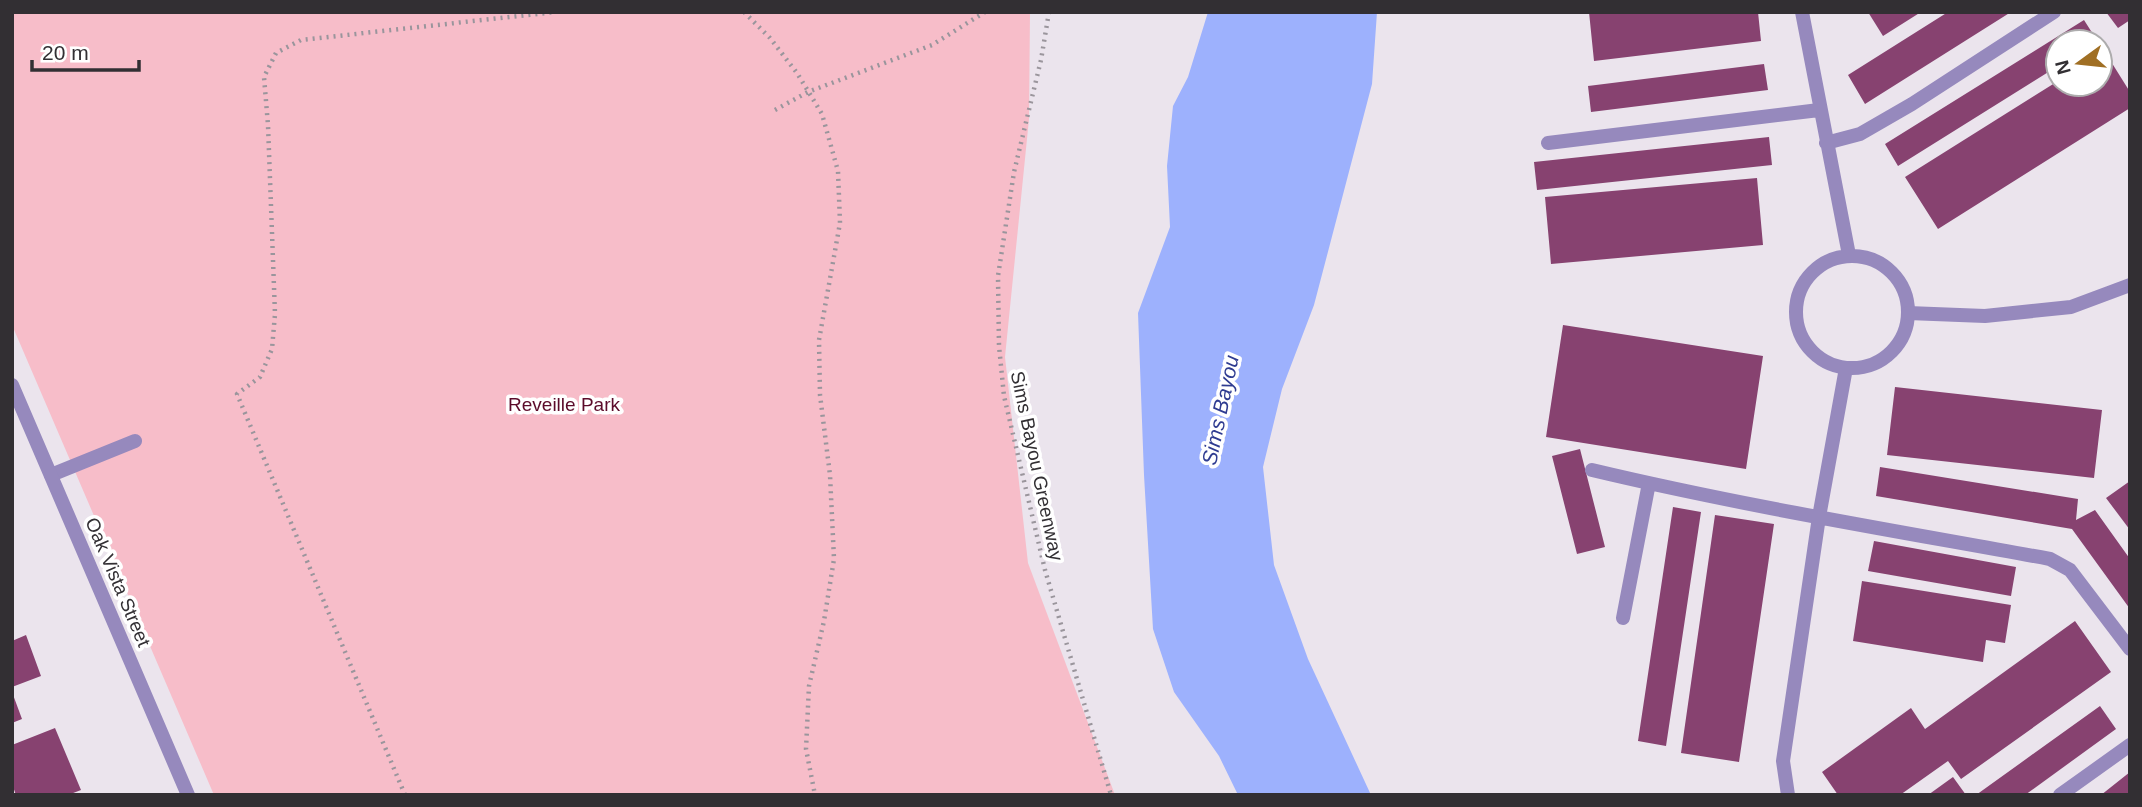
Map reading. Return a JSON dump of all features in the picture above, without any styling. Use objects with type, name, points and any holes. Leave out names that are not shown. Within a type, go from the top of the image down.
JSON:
[{"type":"street","points":[[1802,12],[1849,256]]},
{"type":"street","points":[[1826,142],[1860,134],[1912,104],[2054,12]]},
{"type":"street","points":[[1548,143],[1819,110]]},
{"type":"street","points":[[1849,256],[1868,257],[1897,278],[1905,295],[1908,313],[1905,332],[1895,347],[1881,360],[1865,367],[1846,368],[1828,363],[1813,353],[1802,338],[1796,320],[1797,301],[1803,283],[1815,269],[1831,259],[1849,256]]},
{"type":"street","points":[[1908,313],[1985,316],[2071,307],[2130,285]]},
{"type":"street","points":[[1787,795],[1783,761],[1819,517],[1846,368]]},
{"type":"street","name":"Oak Vista Street","points":[[12,385],[188,795]]},
{"type":"street","points":[[51,475],[135,441]]},
{"type":"street","points":[[1592,470],[1819,517],[2050,559],[2070,570],[2130,649]]},
{"type":"street","points":[[1623,618],[1649,483]]},
{"type":"street","points":[[2060,795],[2130,745]]},
{"type":"path","points":[[405,795],[237,394],[260,377],[272,349],[274,290],[264,77],[276,52],[301,40],[555,12]]},
{"type":"path","points":[[744,12],[770,38],[822,114],[838,171],[841,223],[819,340],[820,396],[830,475],[834,559],[824,621],[809,685],[806,749],[815,795]]},
{"type":"path","points":[[775,110],[808,92],[933,45],[985,12]]},
{"type":"path","name":"Sims Bayou Greenway","points":[[1049,12],[1041,60],[1014,172],[998,276],[999,346],[1004,396],[1045,570],[1111,795]]},
{"type":"green space","name":"Reveille Park","points":[[12,12],[1030,12],[1029,119],[1005,357],[1028,563],[1115,795],[214,795],[12,325]]},
{"type":"water","name":"Sims Bayou","points":[[1208,12],[1377,12],[1372,84],[1314,305],[1282,389],[1263,467],[1274,565],[1308,659],[1371,795],[1238,795],[1219,756],[1174,692],[1153,629],[1138,313],[1170,227],[1167,166],[1173,106],[1188,77]]},
{"type":"building","points":[[1589,12],[1758,12],[1761,41],[1594,61]]},
{"type":"building","points":[[1868,12],[1921,12],[1883,36]]},
{"type":"building","points":[[1948,12],[2011,12],[1865,104],[1848,75]]},
{"type":"building","points":[[2106,12],[2130,12],[2130,20],[2118,28]]},
{"type":"building","points":[[2084,20],[2089,28],[2071,28]]},
{"type":"building","points":[[2044,45],[2044,75],[1898,166],[1885,144]]},
{"type":"building","points":[[1764,64],[1768,90],[1591,112],[1588,86]]},
{"type":"building","points":[[2114,66],[2130,92],[2130,108],[1938,229],[1905,177],[2044,90],[2044,98],[2114,98]]},
{"type":"building","points":[[1769,137],[1772,165],[1537,190],[1534,162]]},
{"type":"building","points":[[1757,178],[1763,245],[1551,264],[1545,197]]},
{"type":"building","points":[[1563,325],[1763,356],[1746,469],[1546,437]]},
{"type":"building","points":[[1895,387],[2102,410],[2094,478],[1887,455]]},
{"type":"building","points":[[1580,449],[1605,547],[1577,554],[1552,456]]},
{"type":"building","points":[[1880,467],[2078,499],[2076,520],[2095,510],[2130,559],[2130,609],[2072,529],[1876,496]]},
{"type":"building","points":[[2130,481],[2130,530],[2106,498]]},
{"type":"building","points":[[1673,507],[1701,512],[1666,746],[1638,741]]},
{"type":"building","points":[[1715,515],[1774,524],[1739,762],[1681,753]]},
{"type":"building","points":[[1874,541],[2016,567],[2011,596],[1868,571]]},
{"type":"building","points":[[1862,581],[2011,605],[2005,643],[1986,640],[1983,662],[1853,641]]},
{"type":"building","points":[[2075,621],[2111,672],[1961,779],[1948,761],[1900,795],[1838,795],[1822,772],[1911,708],[1925,729]]},
{"type":"building","points":[[26,635],[41,676],[12,687],[12,641]]},
{"type":"building","points":[[12,692],[22,719],[12,723]]},
{"type":"building","points":[[2100,706],[2116,729],[2025,795],[1976,795]]},
{"type":"building","points":[[55,728],[81,790],[68,795],[16,795],[12,784],[12,745]]},
{"type":"building","points":[[2130,772],[2130,795],[2101,795]]},
{"type":"building","points":[[1953,777],[1966,795],[1928,795]]}]
